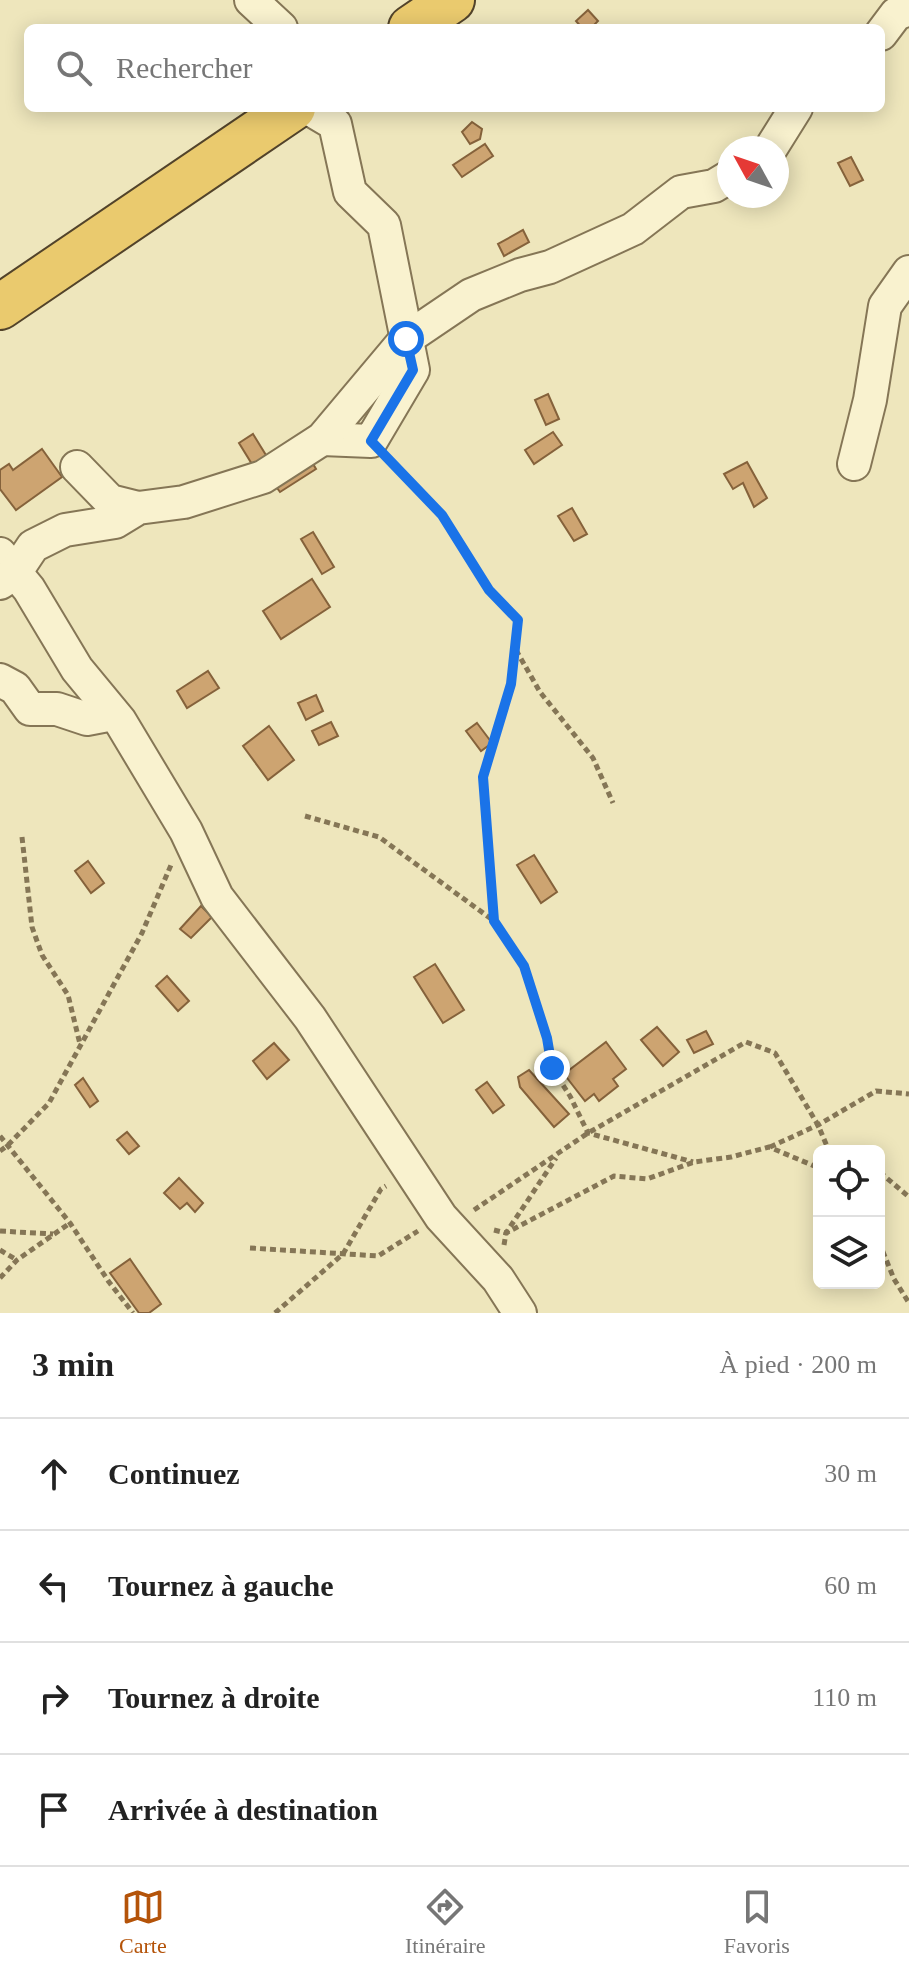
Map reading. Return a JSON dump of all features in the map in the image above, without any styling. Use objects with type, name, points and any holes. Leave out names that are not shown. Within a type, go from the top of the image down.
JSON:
[{"type":"highway","points":[[417,24],[452,0]]},
{"type":"highway","points":[[0,307],[287,112]]},
{"type":"street","points":[[251,0],[277,24]]},
{"type":"street","points":[[315,112],[335,124],[350,192],[384,225],[413,370],[371,441],[322,439]]},
{"type":"street","points":[[778,136],[794,112]]},
{"type":"street","points":[[77,467],[110,501],[138,508],[184,502],[263,477],[322,439],[406,339],[471,295],[520,275],[550,267],[619,236],[681,192],[717,184]]},
{"type":"street","points":[[854,464],[870,400],[885,306],[909,272]]},
{"type":"street","points":[[138,508],[115,522],[65,530],[33,546],[5,570],[29,589],[77,669],[120,721],[186,831],[217,897],[310,1018],[441,1217],[498,1279],[520,1313]]},
{"type":"street","points":[[5,684],[30,709],[57,709],[87,719],[113,714]]},
{"type":"path","points":[[371,441],[442,515],[489,590],[518,620],[511,684],[483,777],[494,921]]},
{"type":"path","points":[[515,650],[540,692],[593,758],[613,803]]},
{"type":"path","points":[[305,816],[379,837],[494,921],[524,966],[547,1038],[552,1068],[588,1133],[694,1162]]},
{"type":"path","points":[[0,1151],[49,1103],[142,933],[186,831]]},
{"type":"path","points":[[22,837],[32,927],[42,955],[68,995],[81,1045]]},
{"type":"path","points":[[250,1248],[378,1256],[441,1217],[451,1220],[480,1207],[588,1133],[746,1042],[775,1053],[826,1145]]},
{"type":"path","points":[[493,1229],[506,1233],[614,1176],[647,1179],[694,1162],[769,1147],[818,1125],[876,1091],[909,1094]]},
{"type":"path","points":[[0,1136],[70,1223],[133,1313]]},
{"type":"path","points":[[769,1147],[813,1165]]},
{"type":"path","points":[[498,1279],[506,1233],[559,1154]]},
{"type":"path","points":[[275,1313],[343,1254],[381,1189],[411,1172]]},
{"type":"path","points":[[885,1177],[909,1197]]},
{"type":"path","points":[[0,1278],[17,1260],[70,1223]]},
{"type":"path","points":[[0,1231],[54,1234]]},
{"type":"path","points":[[0,1250],[17,1260]]},
{"type":"path","points":[[885,1257],[909,1303]]},
{"type":"building","points":[[588,10],[598,21],[595,24],[579,24],[576,21]]},
{"type":"building","points":[[472,122],[482,129],[480,139],[470,144],[462,132]]},
{"type":"building","points":[[485,144],[493,156],[462,177],[453,165]]},
{"type":"building","points":[[851,157],[863,180],[850,186],[838,163]]},
{"type":"building","points":[[523,230],[529,242],[504,256],[498,244]]},
{"type":"building","points":[[548,394],[559,419],[546,425],[535,400]]},
{"type":"building","points":[[553,432],[562,445],[534,464],[525,450]]},
{"type":"building","points":[[253,434],[269,460],[255,469],[239,443]]},
{"type":"building","points":[[42,449],[62,477],[16,510],[0,489],[0,470],[9,464],[13,470]]},
{"type":"building","points":[[309,457],[316,469],[280,492],[272,481]]},
{"type":"building","points":[[747,462],[767,498],[754,507],[743,483],[733,489],[724,474]]},
{"type":"building","points":[[572,508],[587,534],[574,541],[558,516]]},
{"type":"building","points":[[313,532],[334,567],[322,574],[301,539]]},
{"type":"building","points":[[312,579],[330,607],[281,639],[263,611]]},
{"type":"building","points":[[208,671],[219,688],[187,708],[177,691]]},
{"type":"building","points":[[316,695],[323,711],[306,720],[298,703]]},
{"type":"building","points":[[331,722],[338,736],[319,745],[312,731]]},
{"type":"building","points":[[477,723],[492,743],[481,751],[466,731]]},
{"type":"building","points":[[269,726],[294,760],[268,780],[243,746]]},
{"type":"building","points":[[534,855],[557,892],[541,903],[517,865]]},
{"type":"building","points":[[88,861],[104,883],[91,893],[75,871]]},
{"type":"building","points":[[201,906],[212,917],[191,938],[180,929]]},
{"type":"building","points":[[435,964],[464,1010],[443,1023],[414,977]]},
{"type":"building","points":[[167,976],[189,1001],[178,1011],[156,986]]},
{"type":"building","points":[[657,1027],[679,1052],[663,1066],[641,1040]]},
{"type":"building","points":[[706,1031],[713,1044],[694,1053],[687,1040]]},
{"type":"building","points":[[606,1042],[626,1069],[613,1079],[618,1086],[599,1101],[594,1094],[585,1101],[564,1074]]},
{"type":"building","points":[[274,1043],[289,1060],[267,1079],[253,1061]]},
{"type":"building","points":[[529,1070],[569,1114],[554,1127],[520,1087],[518,1077]]},
{"type":"building","points":[[83,1078],[98,1101],[90,1107],[75,1085]]},
{"type":"building","points":[[487,1082],[504,1105],[493,1113],[476,1090]]},
{"type":"building","points":[[127,1132],[139,1146],[129,1154],[117,1140]]},
{"type":"building","points":[[179,1178],[203,1203],[195,1212],[187,1203],[180,1209],[164,1193]]},
{"type":"building","points":[[130,1259],[161,1304],[149,1313],[139,1313],[110,1273]]},
{"type":"route","points":[[406,339],[413,370],[371,441],[442,515],[489,590],[518,620],[511,684],[483,777],[494,921],[524,966],[547,1038],[552,1068]]}]
